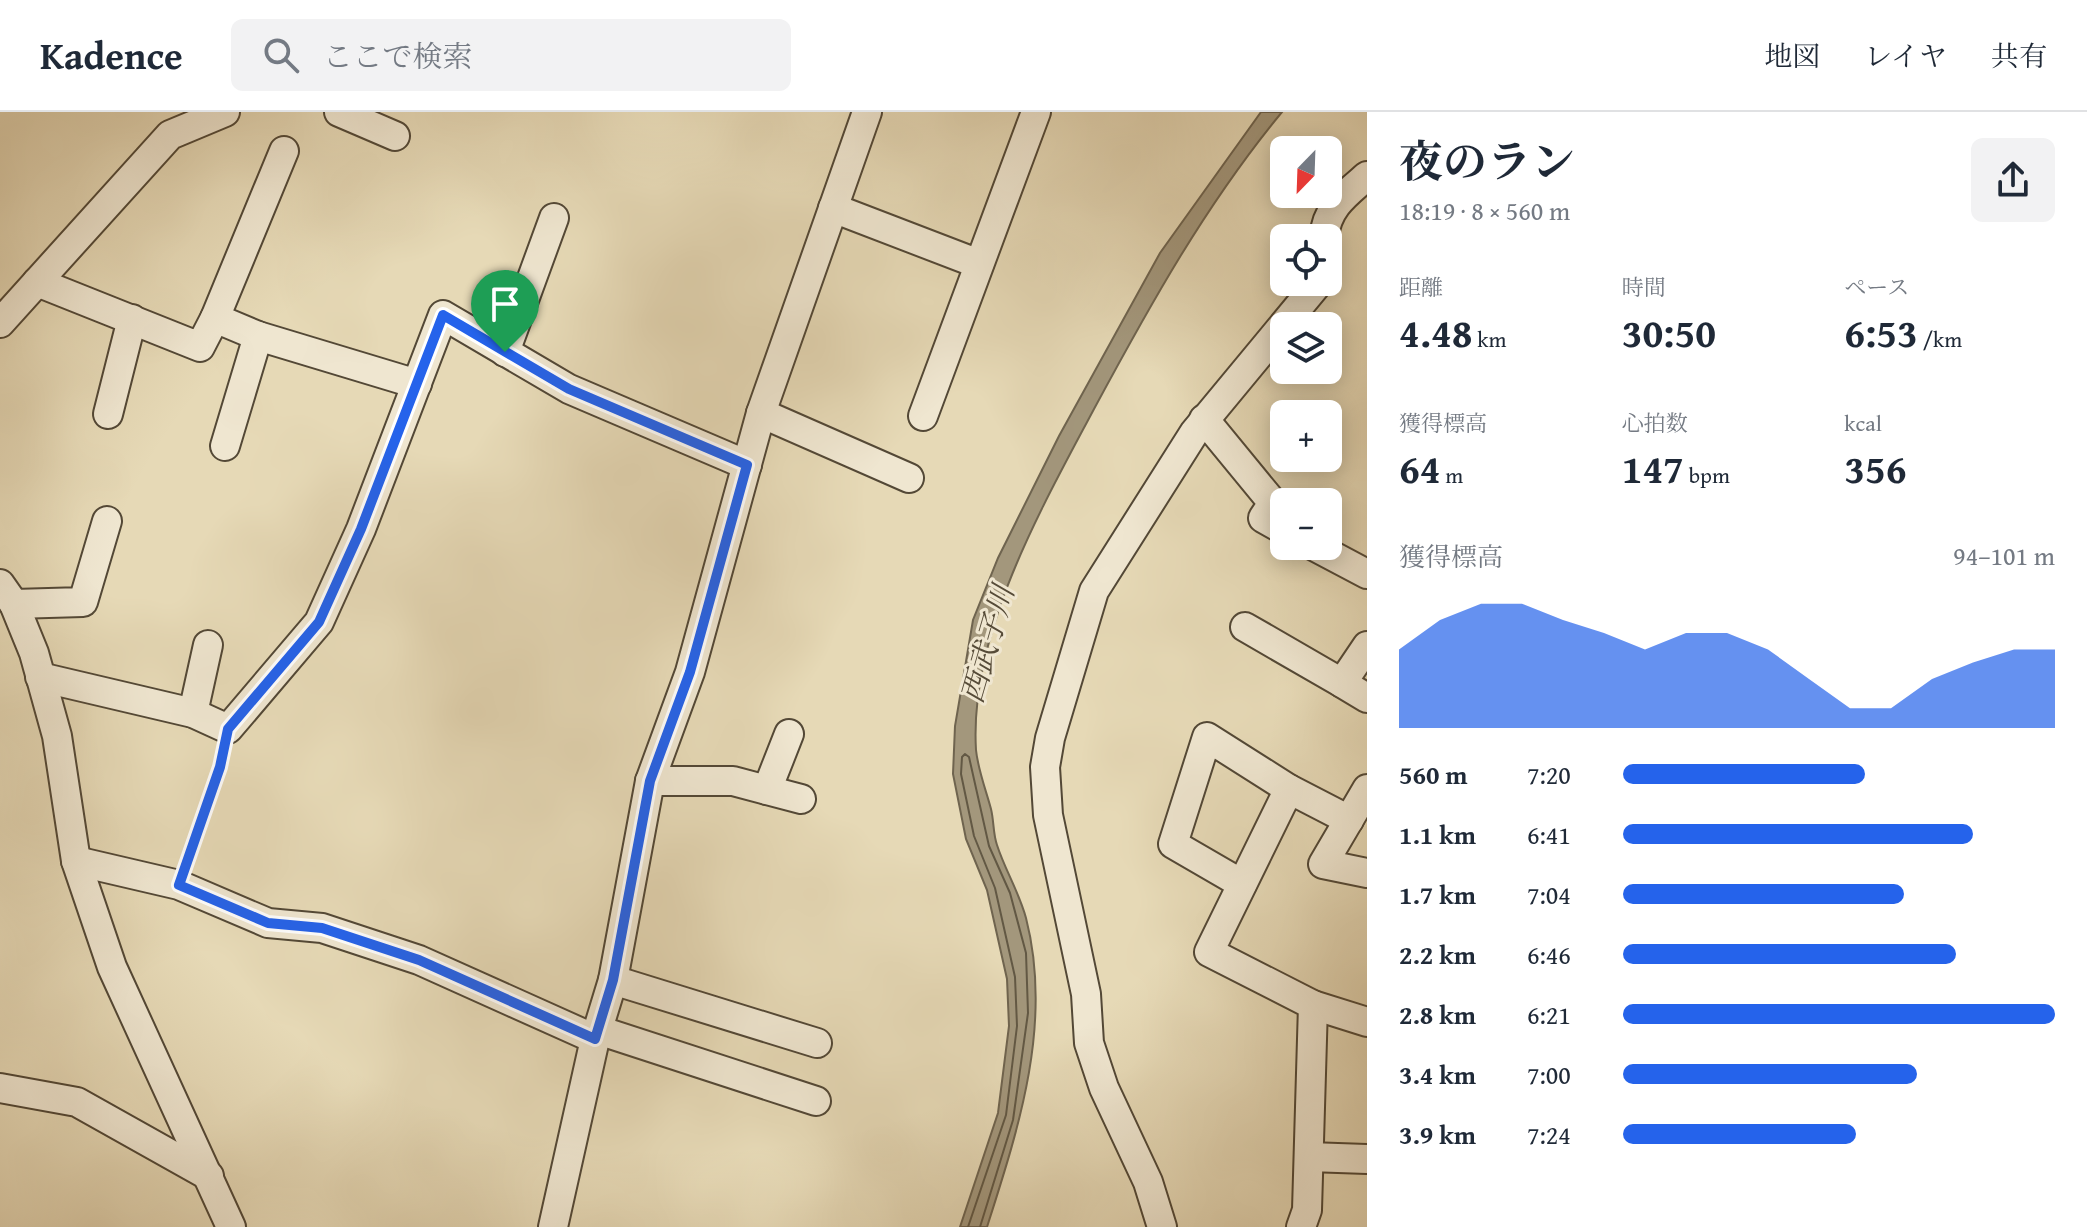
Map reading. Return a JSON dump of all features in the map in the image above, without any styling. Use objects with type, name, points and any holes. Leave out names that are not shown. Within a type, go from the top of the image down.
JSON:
[{"type":"street","points":[[0,323],[170,135],[225,112]]},
{"type":"street","points":[[339,112],[395,136]]},
{"type":"street","points":[[553,1227],[596,1035],[613,980],[650,781],[690,672],[761,413],[867,112]]},
{"type":"street","points":[[923,416],[1036,112]]},
{"type":"street","points":[[37,282],[200,347],[284,151]]},
{"type":"street","points":[[1325,224],[1336,203],[1367,176]]},
{"type":"street","points":[[833,208],[979,264]]},
{"type":"street","points":[[505,352],[554,218]]},
{"type":"street","points":[[1162,1227],[1148,1182],[1104,1088],[1089,1043],[1086,994],[1048,815],[1045,767],[1050,738],[1094,591],[1204,419],[1307,296]]},
{"type":"street","points":[[40,677],[193,713],[228,729],[319,622],[361,529],[443,315],[569,389],[747,465]]},
{"type":"street","points":[[215,318],[258,336],[417,384]]},
{"type":"street","points":[[108,414],[132,319]]},
{"type":"street","points":[[225,446],[258,336]]},
{"type":"street","points":[[761,413],[909,478]]},
{"type":"street","points":[[1204,419],[1270,499]]},
{"type":"street","points":[[1270,508],[1263,518],[1270,522]]},
{"type":"street","points":[[7,594],[83,602],[107,521]]},
{"type":"street","points":[[1340,560],[1367,574]]},
{"type":"street","points":[[7,594],[34,653],[57,736],[76,861],[112,967],[231,1227]]},
{"type":"street","points":[[1245,627],[1367,698]]},
{"type":"street","points":[[193,713],[208,645]]},
{"type":"street","points":[[1342,683],[1367,646]]},
{"type":"street","points":[[767,790],[789,734]]},
{"type":"street","points":[[1242,884],[1173,844],[1207,737],[1289,789],[1349,820]]},
{"type":"street","points":[[650,781],[733,781],[801,799]]},
{"type":"street","points":[[1289,789],[1209,952],[1313,1005],[1367,1022]]},
{"type":"street","points":[[1367,789],[1323,864],[1367,873]]},
{"type":"street","points":[[76,861],[179,885],[268,923],[322,928],[419,960],[596,1035],[816,1101]]},
{"type":"street","points":[[613,980],[817,1043]]},
{"type":"street","points":[[1301,1227],[1307,1210],[1313,1005]]},
{"type":"street","points":[[0,1088],[77,1102],[209,1176]]},
{"type":"street","points":[[1309,1157],[1367,1159]]},
{"type":"path","points":[[179,885],[220,767],[228,729]]},
{"type":"water","name":"西武子川","points":[[1261,112],[1282,112],[1228,183],[1158,294],[1052,488],[1012,574],[996,617],[977,706],[976,750],[997,845],[1026,918],[1036,997],[1034,1036],[1021,1113],[987,1227],[960,1227],[998,1113],[1009,1026],[1007,979],[987,890],[966,839],[953,774],[955,726],[973,620],[998,558],[1059,436],[1160,253]]},
{"type":"route","points":[[443,315],[505,352],[569,389],[747,465],[690,672],[650,781],[613,980],[595,1039],[419,960],[322,928],[268,923],[179,885],[220,767],[228,729],[319,622],[361,529],[443,315]]}]
